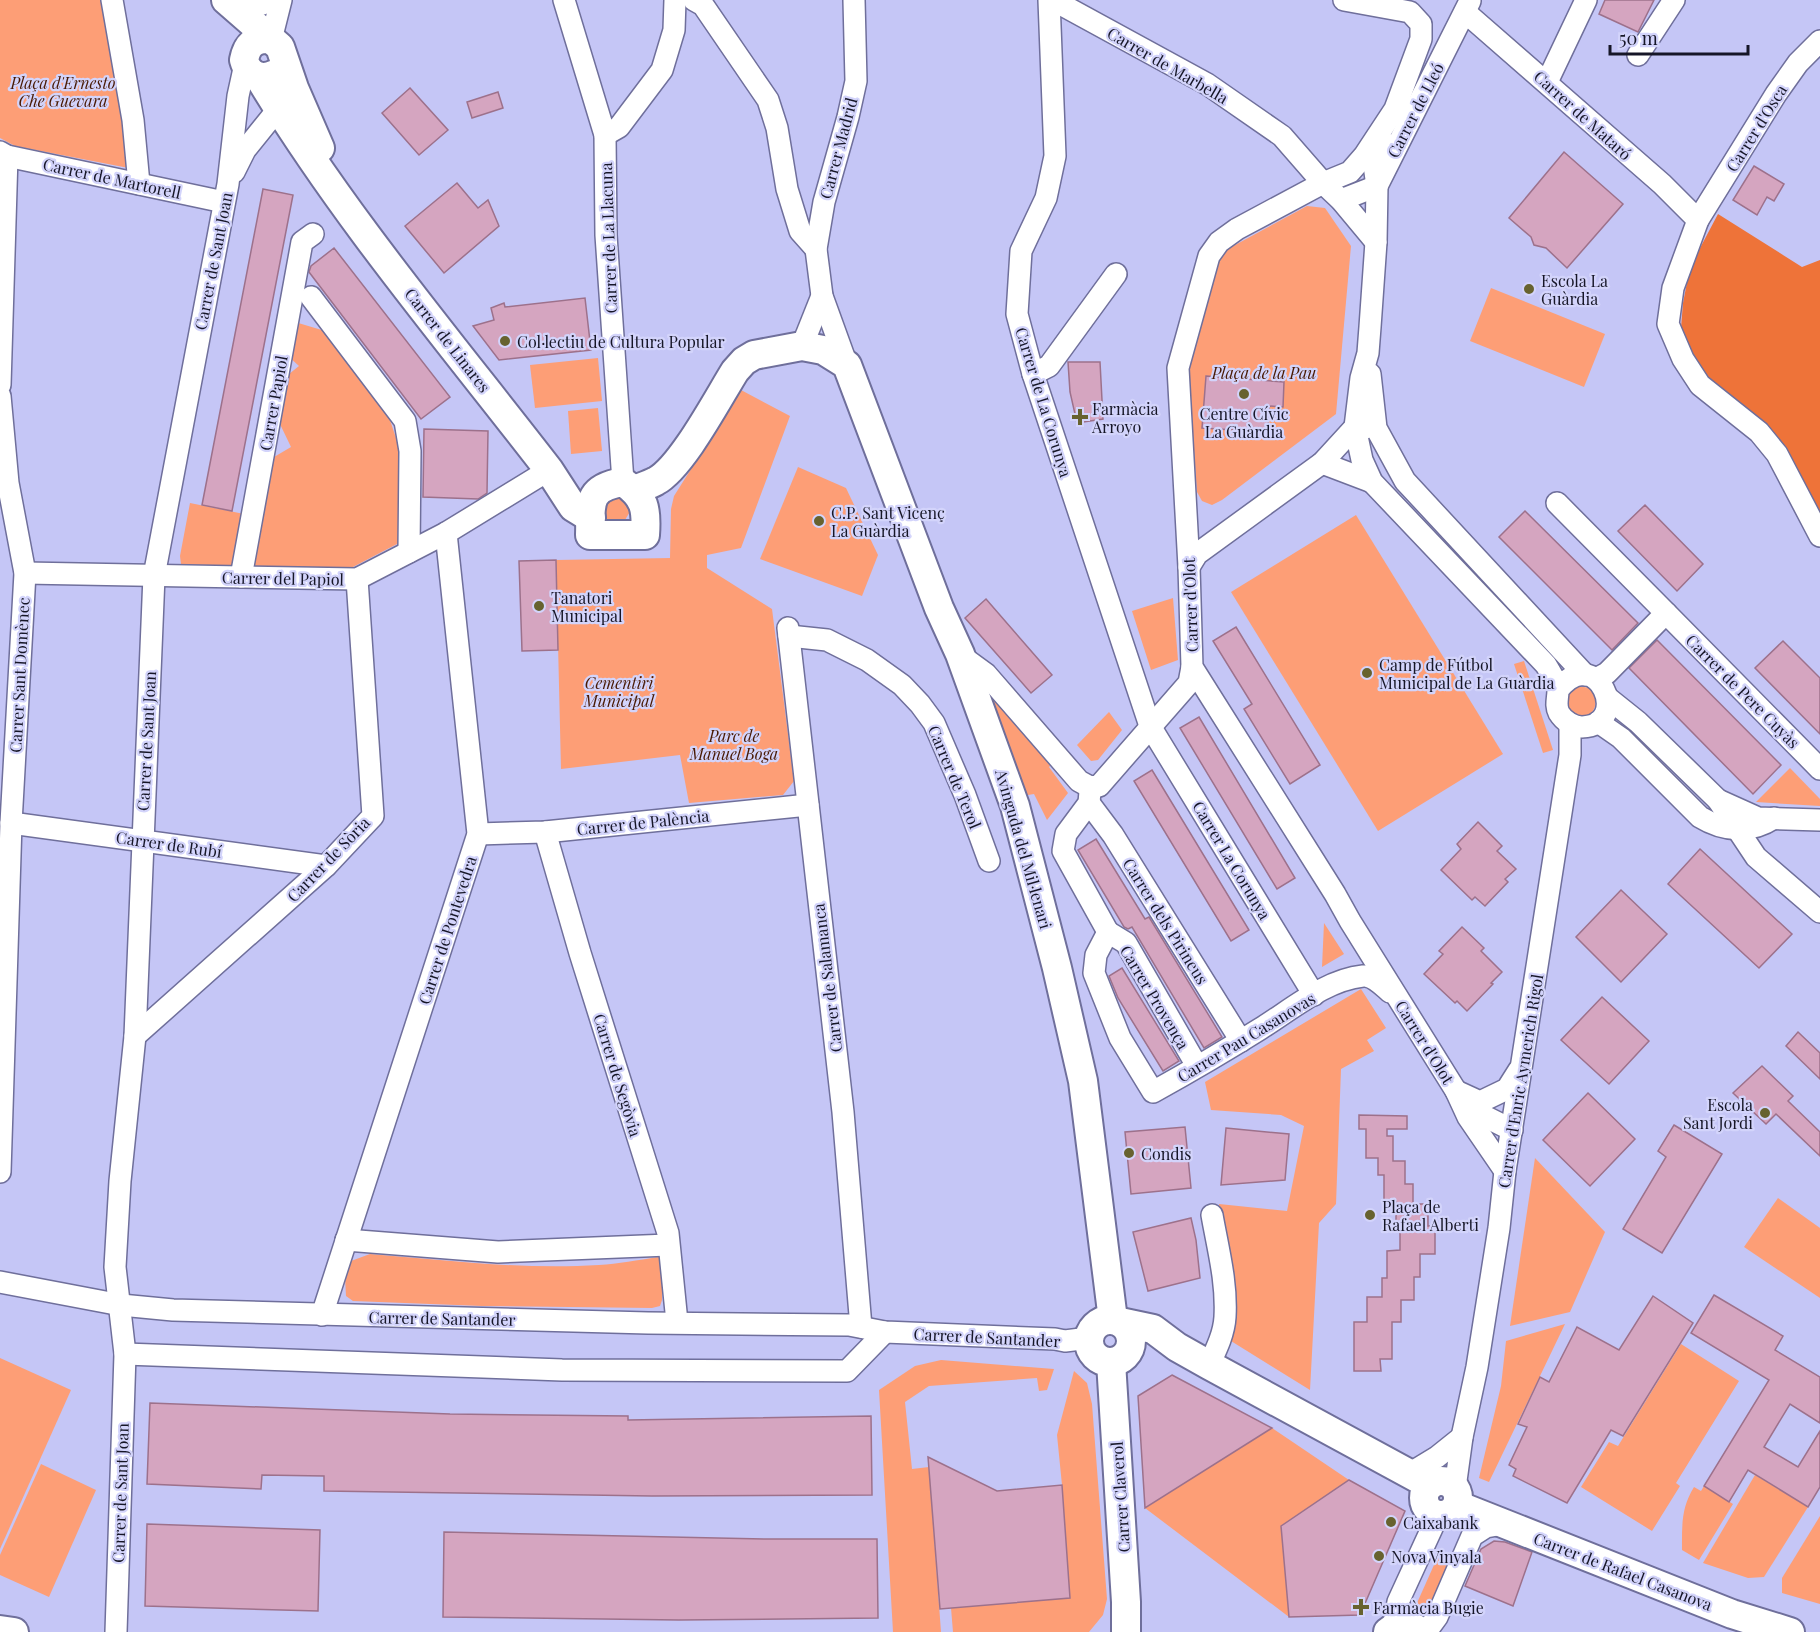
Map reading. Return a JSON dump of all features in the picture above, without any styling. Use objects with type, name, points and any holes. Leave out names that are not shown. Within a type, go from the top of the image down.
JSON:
[{"type":"street","points":[[112,0],[133,120],[139,184]]},
{"type":"street","name":"Carrer de Linares","points":[[224,0],[275,46],[286,99],[303,147],[347,209],[549,470],[573,507],[591,518],[590,536],[645,535],[647,515]]},
{"type":"street","name":"Carrer de Linares","points":[[224,0],[249,66],[286,99],[347,209]]},
{"type":"street","points":[[233,0],[247,6],[256,6],[270,0]]},
{"type":"street","points":[[249,66],[250,44],[255,41],[275,46],[280,0]]},
{"type":"street","name":"Carrer de La Llacuna","points":[[564,0],[605,135],[619,487]]},
{"type":"street","points":[[605,135],[619,127],[662,70],[674,30],[675,0]]},
{"type":"street","points":[[694,0],[703,5],[768,100],[777,128],[787,189],[800,231],[816,249]]},
{"type":"street","name":"Carrer Madrid","points":[[847,365],[822,296],[816,249],[824,202],[848,117],[855,81],[854,0]]},
{"type":"street","name":"Carrer de Marbella","points":[[1051,0],[1207,84],[1282,136],[1376,242]]},
{"type":"street","name":"Carrer de La Corunya","points":[[1051,0],[1055,156],[1046,198],[1021,251],[1017,314],[1033,374],[1150,726]]},
{"type":"street","points":[[1344,0],[1368,2],[1410,12],[1421,24],[1421,39],[1374,165],[1377,186],[1376,242],[1368,353],[1376,428],[1405,481],[1590,677],[1605,688],[1608,706],[1598,722],[1584,727],[1570,724],[1559,712],[1558,690],[1546,665],[1532,647],[1372,482],[1362,460],[1354,428],[1361,378],[1368,353]]},
{"type":"street","points":[[1547,82],[1586,0]]},
{"type":"street","points":[[1638,55],[1674,0]]},
{"type":"street","name":"Carrer de Mataró","points":[[1468,6],[1547,82],[1662,184],[1698,220]]},
{"type":"street","name":"Carrer de Lleó","points":[[1377,186],[1468,6]]},
{"type":"street","name":"Carrer d'Osca","points":[[1820,41],[1798,63],[1776,94],[1698,220],[1673,288],[1668,324],[1683,359],[1700,385],[1759,432],[1777,454],[1820,536]]},
{"type":"street","name":"Carrer de Sant Joan","points":[[116,1632],[125,1354],[115,1267],[120,1181],[135,1036],[154,576],[226,193],[238,96],[249,66]]},
{"type":"street","name":"Carrer de Sant Joan","points":[[226,193],[245,150],[286,99]]},
{"type":"street","points":[[1323,183],[1350,172],[1364,156],[1395,109]]},
{"type":"street","points":[[255,136],[264,134],[279,136],[303,147]]},
{"type":"street","points":[[0,385],[3,154]]},
{"type":"street","name":"Carrer de Martorell","points":[[3,154],[139,184],[226,193]]},
{"type":"street","name":"Carrer d'Olot","points":[[1323,183],[1237,229],[1219,242],[1209,256],[1178,368],[1192,667],[1456,1091],[1468,1117],[1505,1171]]},
{"type":"street","points":[[1341,200],[1377,186]]},
{"type":"street","name":"Carrer Papiol","points":[[241,577],[302,242],[313,234]]},
{"type":"street","points":[[1033,374],[1049,366],[1116,274]]},
{"type":"street","name":"Carrer Madrid","points":[[802,346],[822,296]]},
{"type":"street","points":[[311,297],[405,421],[410,451],[409,552]]},
{"type":"street","points":[[591,518],[591,501],[619,487],[657,481],[668,471],[683,453],[735,371],[744,361],[754,355],[802,346],[823,350],[847,365]]},
{"type":"street","name":"Avinguda del Mil·lenari","points":[[847,365],[939,608],[960,654],[1015,806],[1083,1081],[1117,1321]]},
{"type":"street","name":"Carrer Sant Domènec","points":[[0,396],[8,483],[25,573],[11,823],[0,1172]]},
{"type":"street","points":[[1189,567],[1197,554],[1322,462],[1354,428],[1376,428]]},
{"type":"street","points":[[1322,462],[1346,457],[1360,451],[1376,428]]},
{"type":"street","points":[[647,515],[668,493],[683,453]]},
{"type":"street","points":[[1322,462],[1372,482]]},
{"type":"street","name":"Carrer de Linares","points":[[549,470],[576,484],[619,487]]},
{"type":"street","name":"Carrer del Papiol","points":[[25,573],[357,579],[446,533],[549,470]]},
{"type":"street","points":[[619,487],[644,504],[647,515]]},
{"type":"street","name":"Carrer de Pere Cuyàs","points":[[1557,503],[1820,769]]},
{"type":"street","name":"Carrer de Pontevedra","points":[[322,1315],[478,834],[446,533]]},
{"type":"street","name":"Carrer de Sòria","points":[[135,1036],[326,866],[373,816],[357,579]]},
{"type":"street","points":[[1558,690],[1568,679],[1607,673],[1666,613]]},
{"type":"street","name":"Carrer de Salamanca","points":[[789,632],[843,1112],[861,1327]]},
{"type":"street","name":"Carrer de Terol","points":[[789,632],[827,640],[867,660],[902,685],[920,704],[934,723],[966,795],[989,861]]},
{"type":"street","name":"Carrer dels Pirineus","points":[[960,654],[986,674],[1079,781],[1241,1041]]},
{"type":"street","points":[[1108,932],[1063,851],[1066,834],[1089,795],[1189,683],[1192,667]]},
{"type":"street","points":[[1608,698],[1638,722],[1718,800],[1758,818],[1820,820]]},
{"type":"street","points":[[1598,722],[1621,738],[1700,817],[1712,825],[1731,829],[1762,826],[1774,818]]},
{"type":"street","name":"Carrer d'Enric Aymerich Rigol","points":[[1400,1631],[1398,1602],[1437,1492],[1462,1437],[1478,1367],[1505,1171],[1570,755],[1570,724]]},
{"type":"street","name":"Carrer La Corunya","points":[[1150,726],[1314,995]]},
{"type":"street","points":[[1718,800],[1731,829],[1756,857],[1820,912]]},
{"type":"street","name":"Carrer de Palència","points":[[478,834],[544,832],[808,805]]},
{"type":"street","points":[[1756,857],[1774,818]]},
{"type":"street","name":"Carrer de Rubí","points":[[11,823],[326,866]]},
{"type":"street","name":"Carrer de Segòvia","points":[[544,832],[668,1233],[677,1322]]},
{"type":"street","name":"Carrer Pau Casanovas","points":[[1340,982],[1353,969],[1359,957],[1350,921]]},
{"type":"street","name":"Carrer Pau Casanovas","points":[[1108,932],[1096,955],[1094,973],[1120,1038],[1153,1092],[1314,995],[1340,982],[1364,976],[1374,979],[1396,997]]},
{"type":"street","name":"Carrer Provença","points":[[1108,932],[1126,943],[1197,1066]]},
{"type":"street","name":"Carrer d'Olot","points":[[1456,1091],[1480,1102],[1507,1089],[1522,1065]]},
{"type":"street","name":"Carrer d'Olot","points":[[1456,1091],[1478,1113],[1510,1138]]},
{"type":"street","name":"Carrer d'Olot","points":[[1468,1117],[1510,1138]]},
{"type":"street","points":[[1209,1365],[1220,1342],[1225,1318],[1223,1264],[1212,1215]]},
{"type":"street","points":[[346,1240],[498,1252],[668,1245]]},
{"type":"street","name":"Carrer de Santander","points":[[0,1282],[121,1305],[173,1310],[849,1325],[885,1332],[1065,1341],[1089,1338]]},
{"type":"street","points":[[1120,1357],[1131,1339],[1129,1332],[1117,1321],[1100,1322],[1089,1338],[1090,1346],[1096,1357],[1120,1357],[1177,1347]]},
{"type":"street","name":"Carrer de Rafael Casanova","points":[[1117,1321],[1153,1329],[1177,1347],[1209,1365],[1437,1492],[1503,1524],[1756,1627],[1790,1632]]},
{"type":"street","points":[[125,1354],[562,1370],[847,1371],[885,1332]]},
{"type":"street","name":"Carrer Claverol","points":[[1120,1357],[1126,1632]]},
{"type":"street","points":[[1437,1492],[1437,1457],[1462,1437]]},
{"type":"street","points":[[1426,1632],[1437,1617],[1472,1536],[1486,1527],[1503,1524]]},
{"type":"street","points":[[0,1630],[14,1632]]},
{"type":"green space","name":"Plaça d'Ernesto Che Guevara","points":[[0,0],[112,0],[139,170],[15,146],[0,138]]},
{"type":"green space","name":"Plaça de la Pau","points":[[1307,206],[1325,208],[1351,246],[1336,414],[1222,500],[1212,505],[1202,501],[1197,492],[1188,367],[1212,275],[1224,251]]},
{"type":"green space","points":[[1491,288],[1605,334],[1584,387],[1470,341]]},
{"type":"green space","points":[[295,322],[325,331],[389,417],[401,463],[399,543],[351,568],[257,569],[185,566],[181,564],[180,556],[190,503],[244,514],[269,460],[291,447],[279,422],[284,378],[299,366],[288,356]]},
{"type":"green space","points":[[598,358],[602,401],[535,408],[530,365]]},
{"type":"green space","points":[[741,390],[790,416],[741,548],[707,555],[707,568],[772,609],[794,781],[783,795],[689,803],[680,755],[561,769],[556,560],[670,558],[671,509],[674,496]]},
{"type":"green space","points":[[598,408],[602,451],[571,454],[568,411]]},
{"type":"green space","name":"C.P. Sant Vicenç La Guàrdia","points":[[798,467],[846,488],[878,555],[862,596],[760,559]]},
{"type":"green space","points":[[619,492],[631,510],[625,520],[613,523],[604,518],[601,502]]},
{"type":"green space","name":"Camp de Fútbol Municipal de La Guàrdia","points":[[1356,515],[1503,754],[1378,831],[1231,592]]},
{"type":"green space","points":[[1173,598],[1178,660],[1151,670],[1132,611]]},
{"type":"green space","points":[[1524,661],[1553,750],[1543,753],[1514,664]]},
{"type":"green space","points":[[1578,686],[1590,688],[1596,700],[1592,712],[1585,718],[1568,714],[1566,693]]},
{"type":"green space","points":[[990,694],[1052,764],[1049,767],[1068,793],[1047,820],[1034,794],[1022,796]]},
{"type":"green space","points":[[1109,712],[1122,730],[1098,760],[1091,761],[1077,745]]},
{"type":"green space","points":[[1790,768],[1820,799],[1820,806],[1756,802]]},
{"type":"green space","points":[[1324,923],[1344,954],[1322,967]]},
{"type":"green space","points":[[1361,989],[1386,1028],[1367,1040],[1374,1051],[1341,1069],[1336,1204],[1319,1223],[1310,1390],[1231,1341],[1229,1286],[1219,1204],[1287,1211],[1304,1126],[1281,1115],[1211,1110],[1205,1082]]},
{"type":"green space","points":[[1535,1158],[1605,1232],[1570,1312],[1510,1326]]},
{"type":"green space","points":[[1778,1198],[1820,1228],[1820,1298],[1744,1247]]},
{"type":"green space","points":[[370,1254],[484,1264],[542,1266],[606,1264],[658,1257],[662,1259],[662,1300],[660,1306],[652,1308],[482,1306],[353,1301],[346,1296],[345,1277],[351,1261]]},
{"type":"green space","points":[[1565,1324],[1489,1482],[1479,1478],[1501,1386],[1506,1341]]},
{"type":"green space","points":[[1681,1344],[1739,1381],[1676,1483],[1680,1486],[1652,1531],[1581,1487],[1609,1442],[1618,1446]]},
{"type":"green space","points":[[0,1358],[71,1390],[0,1549]]},
{"type":"green space","points":[[941,1360],[1054,1369],[1047,1390],[1039,1391],[1037,1378],[929,1386],[905,1402],[912,1469],[929,1467],[941,1632],[893,1632],[879,1390],[915,1366]]},
{"type":"green space","points":[[1074,1371],[1087,1383],[1092,1404],[1107,1599],[1103,1615],[1089,1632],[953,1632],[951,1608],[1062,1485],[1057,1435]]},
{"type":"green space","points":[[1272,1428],[1349,1480],[1281,1526],[1289,1617],[1145,1508]]},
{"type":"green space","points":[[41,1464],[96,1490],[49,1597],[0,1575],[0,1555]]},
{"type":"green space","points":[[1755,1475],[1808,1507],[1764,1577],[1748,1578],[1703,1563]]},
{"type":"green space","points":[[1704,1486],[1733,1504],[1699,1560],[1682,1550],[1682,1525],[1684,1510],[1694,1487],[1701,1491]]},
{"type":"green space","points":[[1820,1516],[1820,1604],[1782,1593],[1782,1578]]},
{"type":"green space","points":[[1438,1556],[1451,1563],[1431,1608],[1424,1615],[1419,1614],[1416,1609],[1417,1603]]},
{"type":"shaded area","points":[[1718,214],[1802,267],[1820,260],[1820,515],[1699,367],[1688,348],[1681,328],[1690,267]]},
{"type":"building","points":[[1605,0],[1654,0],[1638,32],[1599,14]]},
{"type":"building","points":[[410,88],[448,130],[419,155],[382,113]]},
{"type":"building","points":[[498,92],[503,108],[472,118],[467,102]]},
{"type":"building","points":[[1564,152],[1623,204],[1567,268],[1546,248],[1534,245],[1531,237],[1509,218]]},
{"type":"building","points":[[1754,166],[1784,184],[1774,201],[1767,197],[1757,215],[1733,200]]},
{"type":"building","points":[[457,183],[478,208],[488,200],[499,226],[444,273],[405,226]]},
{"type":"building","points":[[263,189],[293,195],[232,511],[202,505]]},
{"type":"building","points":[[334,248],[450,397],[421,419],[309,272],[311,266]]},
{"type":"building","points":[[585,298],[591,350],[499,360],[473,326],[494,320],[491,308],[504,303],[505,307]]},
{"type":"building","points":[[1068,362],[1100,362],[1103,419],[1077,423],[1070,392]]},
{"type":"building","name":"Centre Cívic La Guàrdia","points":[[1206,376],[1284,382],[1283,407],[1269,406],[1268,432],[1202,428]]},
{"type":"building","points":[[424,429],[488,431],[487,493],[478,499],[423,497]]},
{"type":"building","points":[[1645,505],[1703,564],[1677,591],[1618,531]]},
{"type":"building","points":[[1525,511],[1638,623],[1612,650],[1499,537]]},
{"type":"building","name":"Tanatori Municipal","points":[[556,560],[558,650],[522,651],[519,561]]},
{"type":"building","points":[[986,599],[1052,675],[1031,693],[965,618]]},
{"type":"building","points":[[1236,627],[1320,765],[1290,784],[1244,709],[1252,704],[1213,641]]},
{"type":"building","points":[[1657,640],[1781,765],[1753,794],[1629,668]]},
{"type":"building","points":[[1783,641],[1820,678],[1820,734],[1755,668]]},
{"type":"building","points":[[1199,717],[1295,878],[1277,889],[1180,728]]},
{"type":"building","points":[[1152,770],[1249,930],[1231,941],[1134,781]]},
{"type":"building","points":[[1478,822],[1502,846],[1497,851],[1516,869],[1505,879],[1508,882],[1485,906],[1475,897],[1472,900],[1441,870],[1461,849],[1457,844]]},
{"type":"building","points":[[1096,839],[1145,919],[1149,917],[1222,1037],[1204,1048],[1132,927],[1128,929],[1124,927],[1078,850]]},
{"type":"building","points":[[1700,849],[1792,934],[1759,968],[1668,884]]},
{"type":"building","points":[[1621,890],[1667,934],[1621,982],[1576,937]]},
{"type":"building","points":[[1462,927],[1484,948],[1481,951],[1502,972],[1467,1011],[1424,974],[1443,954],[1439,951]]},
{"type":"building","points":[[1122,968],[1179,1061],[1163,1071],[1118,998],[1109,976]]},
{"type":"building","points":[[1602,997],[1649,1041],[1609,1084],[1561,1040]]},
{"type":"building","points":[[1798,1032],[1820,1053],[1820,1079],[1786,1046]]},
{"type":"building","points":[[1762,1066],[1793,1096],[1788,1101],[1820,1132],[1820,1156],[1776,1114],[1766,1124],[1733,1093]]},
{"type":"building","points":[[1588,1093],[1635,1139],[1590,1186],[1543,1140]]},
{"type":"building","points":[[1359,1115],[1407,1116],[1407,1129],[1387,1129],[1387,1136],[1393,1136],[1393,1161],[1405,1161],[1405,1184],[1413,1184],[1413,1204],[1428,1204],[1428,1226],[1435,1226],[1435,1254],[1420,1254],[1420,1277],[1414,1277],[1414,1300],[1401,1300],[1401,1322],[1392,1322],[1392,1359],[1380,1359],[1381,1371],[1354,1371],[1354,1322],[1367,1322],[1367,1297],[1382,1297],[1382,1278],[1387,1278],[1387,1251],[1400,1250],[1400,1225],[1396,1224],[1396,1202],[1384,1202],[1384,1175],[1378,1175],[1378,1158],[1366,1158],[1366,1129],[1359,1129]]},
{"type":"building","points":[[1674,1125],[1722,1154],[1662,1253],[1623,1229],[1666,1157],[1658,1151]]},
{"type":"building","points":[[1185,1127],[1191,1188],[1131,1194],[1125,1132]]},
{"type":"building","points":[[1226,1128],[1289,1134],[1285,1180],[1221,1185]]},
{"type":"building","points":[[1191,1218],[1200,1278],[1148,1291],[1133,1232]]},
{"type":"building","points":[[1714,1295],[1783,1336],[1775,1350],[1820,1377],[1820,1423],[1790,1404],[1764,1447],[1798,1467],[1820,1431],[1820,1487],[1808,1507],[1748,1470],[1729,1502],[1704,1486],[1769,1380],[1691,1333]]},
{"type":"building","points":[[1653,1296],[1693,1323],[1623,1436],[1611,1430],[1567,1503],[1513,1476],[1516,1469],[1509,1465],[1527,1427],[1518,1424],[1540,1377],[1549,1382],[1577,1327],[1619,1350]]},
{"type":"building","points":[[1172,1375],[1272,1428],[1145,1508],[1138,1396]]},
{"type":"building","points":[[150,1403],[450,1414],[628,1416],[628,1420],[871,1416],[872,1495],[652,1496],[324,1491],[324,1476],[262,1475],[261,1489],[147,1484]]},
{"type":"building","points":[[928,1457],[997,1491],[1062,1485],[1070,1598],[940,1609]]},
{"type":"building","points":[[1349,1480],[1405,1511],[1360,1615],[1289,1617],[1281,1526]]},
{"type":"building","points":[[147,1524],[320,1530],[318,1611],[145,1606]]},
{"type":"building","points":[[444,1532],[765,1539],[877,1539],[878,1618],[679,1620],[443,1617]]},
{"type":"building","points":[[1494,1541],[1505,1542],[1532,1552],[1513,1606],[1465,1586],[1481,1549]]},
{"type":"place","name":"Escola La Guàrdia","points":[[1529,289]]},
{"type":"place","name":"Col·lectiu de Cultura Popular","points":[[505,341]]},
{"type":"place","name":"Centre Cívic La Guàrdia","points":[[1244,394]]},
{"type":"place","name":"Farmàcia Arroyo","points":[[1080,417]]},
{"type":"place","name":"C.P. Sant Vicenç La Guàrdia","points":[[819,521]]},
{"type":"place","name":"Tanatori Municipal","points":[[539,606]]},
{"type":"place","name":"Camp de Fútbol Municipal de La Guàrdia","points":[[1367,673]]},
{"type":"place","name":"Escola Sant Jordi","points":[[1765,1113]]},
{"type":"place","name":"Condis","points":[[1129,1153]]},
{"type":"place","name":"Plaça de Rafael Alberti","points":[[1370,1215]]},
{"type":"place","name":"Caixabank","points":[[1391,1522]]},
{"type":"place","name":"Nova Vinyala","points":[[1379,1556]]},
{"type":"place","name":"Farmàcia Bugie","points":[[1361,1607]]},
{"type":"park label","name":"Cementiri Municipal","points":[[619,691]]},
{"type":"park label","name":"Parc de Manuel Boga","points":[[734,744]]}]
